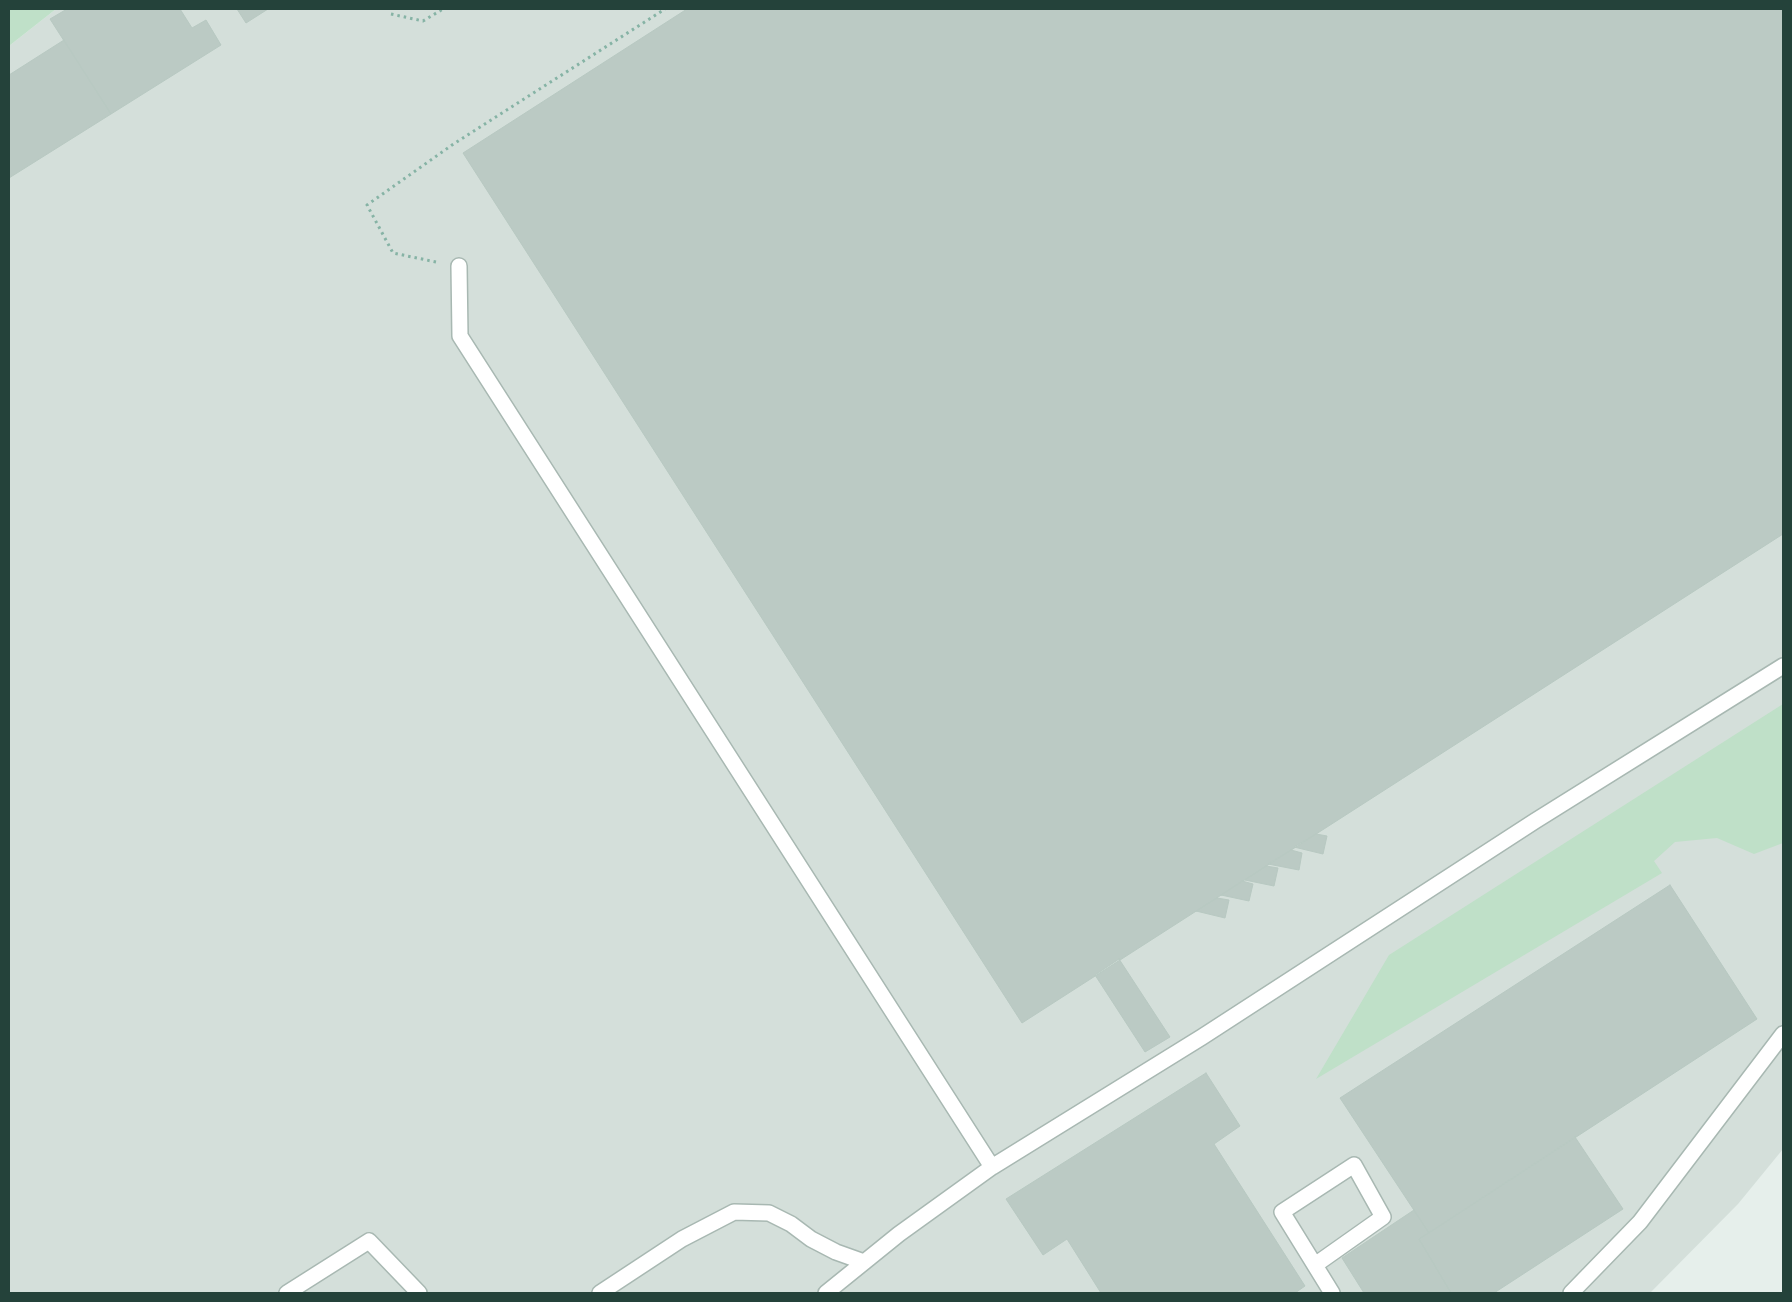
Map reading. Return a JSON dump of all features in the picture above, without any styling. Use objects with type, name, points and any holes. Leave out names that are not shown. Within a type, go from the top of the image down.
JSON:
[{"type":"lane","points":[[458,266],[460,336],[992,1167]]},
{"type":"lane","points":[[826,1293],[899,1234],[992,1167],[1202,1037],[1534,821],[1783,666]]},
{"type":"lane","points":[[1571,1293],[1640,1222],[1782,1032]]},
{"type":"lane","points":[[1315,1265],[1383,1217],[1354,1165],[1282,1212],[1332,1293]]},
{"type":"lane","points":[[600,1293],[682,1239],[734,1212],[769,1213],[791,1224],[811,1239],[836,1252],[864,1262]]},
{"type":"lane","points":[[287,1293],[369,1241],[419,1293]]},
{"type":"path","points":[[391,14],[423,21],[443,9]]},
{"type":"path","points":[[458,266],[393,253],[367,205],[452,145],[665,9]]},
{"type":"shaded area","points":[[56,9],[1783,9],[1783,1149],[1738,1204],[1650,1293],[9,1293],[9,46]]},
{"type":"green space","points":[[9,9],[56,9],[9,46]]},
{"type":"green space","points":[[1783,704],[1783,843],[1754,854],[1717,838],[1675,842],[1654,861],[1662,873],[1316,1079],[1389,955]]},
{"type":"building","points":[[67,9],[180,9],[192,28],[206,20],[221,45],[111,114],[50,19]]},
{"type":"building","points":[[237,9],[268,9],[246,23]]},
{"type":"building","points":[[687,9],[1783,9],[1783,534],[1022,1023],[463,153]]},
{"type":"building","points":[[64,40],[111,114],[9,178],[9,75]]},
{"type":"building","points":[[1316,834],[1327,836],[1323,854],[1294,847]]},
{"type":"building","points":[[1291,850],[1302,853],[1299,870],[1268,864]]},
{"type":"building","points":[[1266,866],[1278,868],[1274,886],[1245,880]]},
{"type":"building","points":[[1242,881],[1253,884],[1249,901],[1221,895]]},
{"type":"building","points":[[1670,885],[1757,1019],[1429,1233],[1340,1098]]},
{"type":"building","points":[[1217,898],[1229,900],[1225,918],[1196,911]]},
{"type":"building","points":[[1119,959],[1170,1037],[1145,1052],[1095,975]]},
{"type":"building","points":[[1206,1073],[1240,1126],[1214,1144],[1305,1286],[1295,1293],[1101,1293],[1067,1239],[1043,1255],[1006,1199]]},
{"type":"building","points":[[1575,1137],[1623,1209],[1494,1293],[1451,1293],[1419,1239]]},
{"type":"building","points":[[1414,1210],[1429,1233],[1419,1239],[1451,1293],[1364,1293],[1342,1258]]}]
